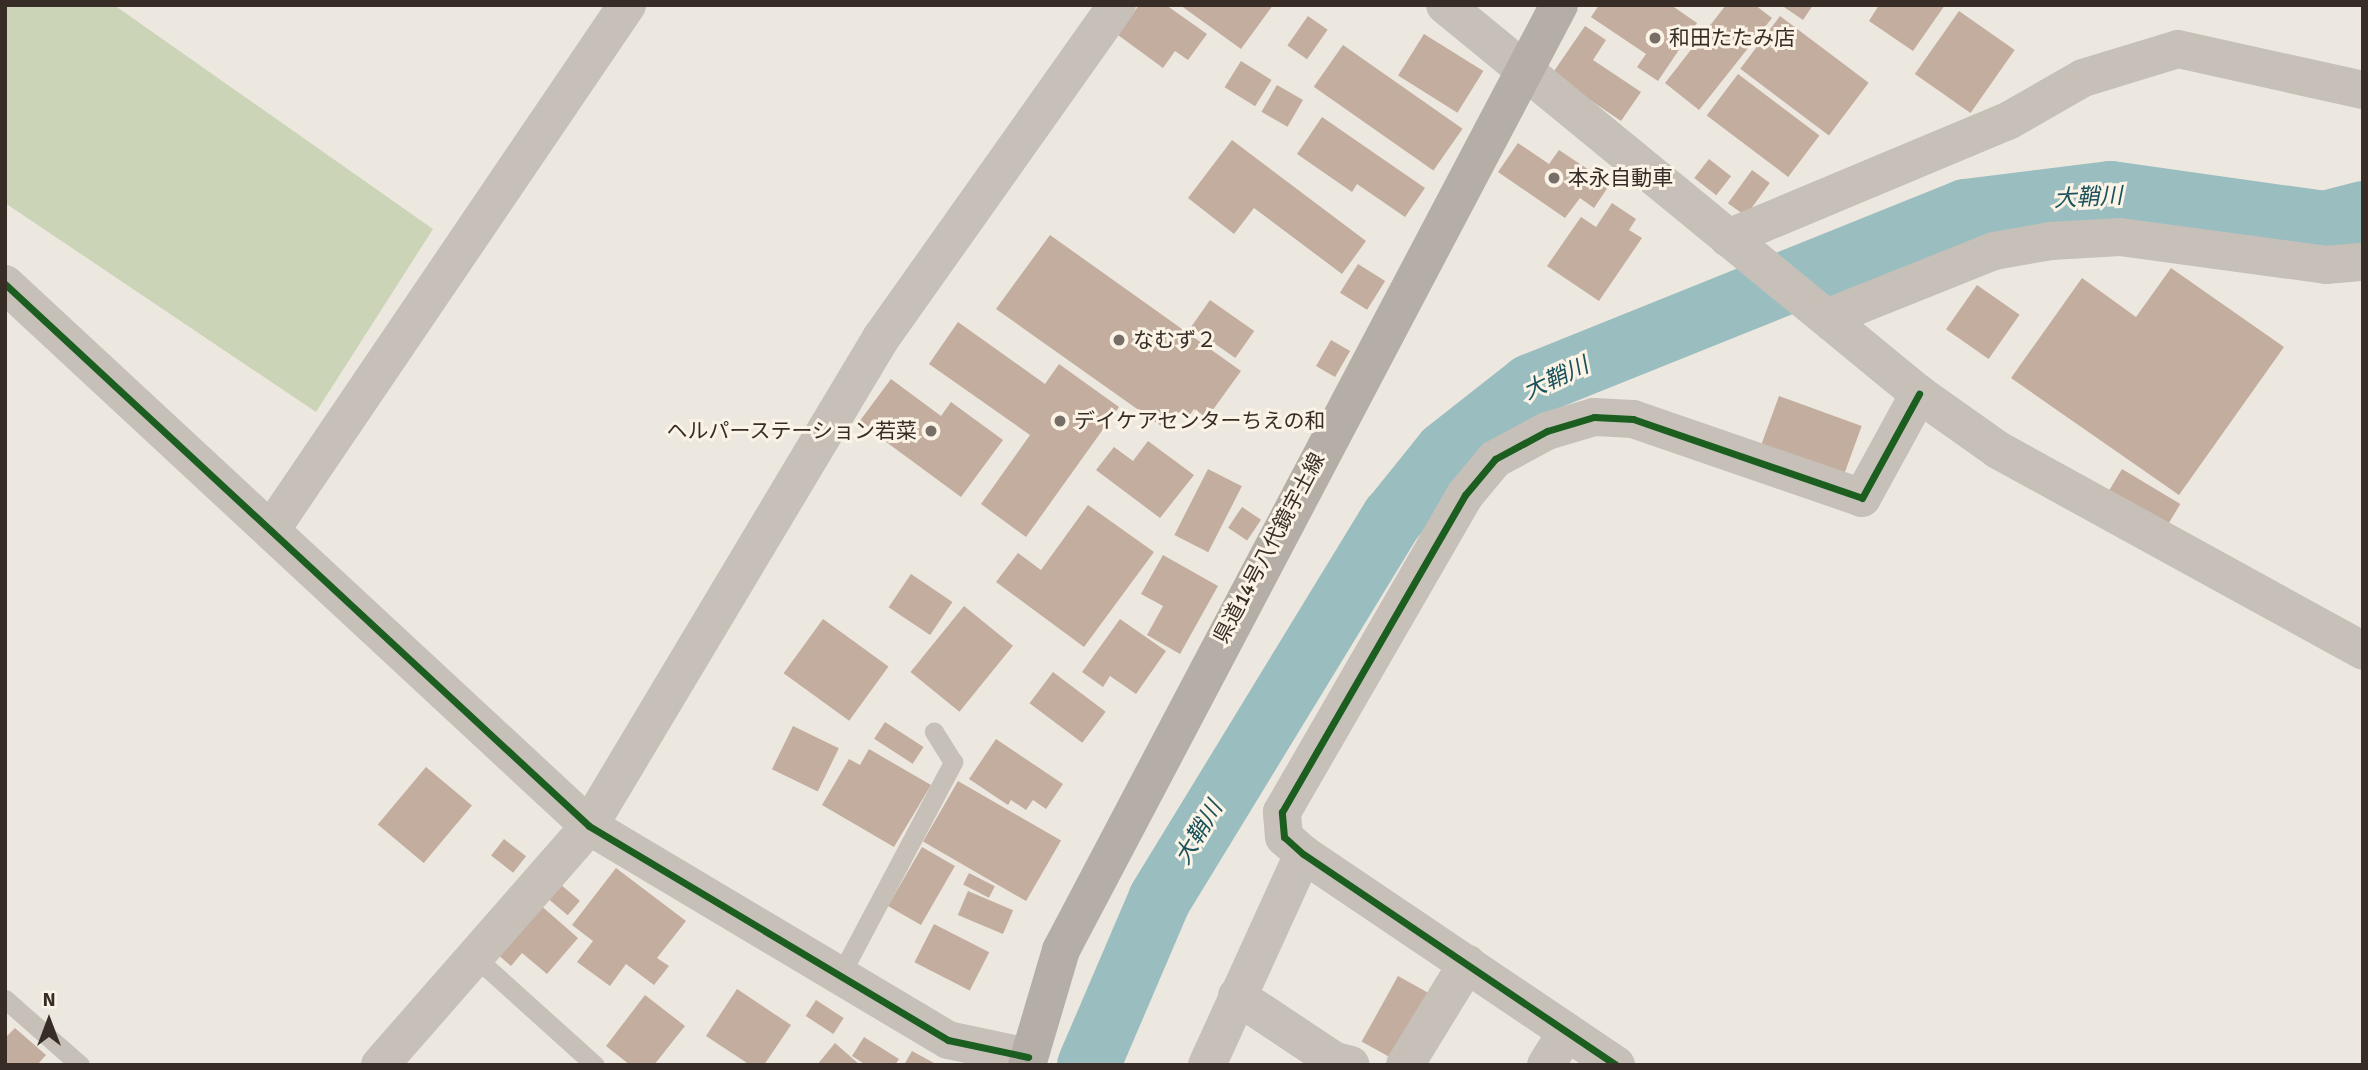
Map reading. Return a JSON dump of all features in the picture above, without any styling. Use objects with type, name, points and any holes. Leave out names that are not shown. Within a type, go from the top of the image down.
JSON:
[{"type":"main road","name":"県道14号八代鏡宇土線","points":[[1028,1061],[1061,950],[1559,5]]},
{"type":"street","points":[[273,527],[627,5]]},
{"type":"street","points":[[380,1065],[589,826],[881,338],[1117,5]]},
{"type":"street","points":[[1445,5],[1737,244],[1822,310],[1919,394],[1998,450],[2124,523],[2363,651]]},
{"type":"street","points":[[1737,244],[2008,121],[2083,78],[2178,49],[2363,90]]},
{"type":"street","points":[[1822,310],[1994,251],[2051,241],[2120,237],[2326,265],[2363,262]]},
{"type":"street","points":[[5,284],[273,527],[589,826],[842,972],[947,1040],[1028,1061]]},
{"type":"street","points":[[1616,1065],[1303,854],[1284,837],[1282,812],[1465,495],[1495,459],[1547,431],[1594,416],[1633,419],[1862,498],[1919,394]]},
{"type":"street","points":[[1207,1065],[1303,854]]},
{"type":"street","points":[[1405,1065],[1467,964]]},
{"type":"street","points":[[1237,996],[1335,1061],[1351,1065]]},
{"type":"street","points":[[1546,1065],[1567,1032]]},
{"type":"lane","points":[[842,972],[953,762],[934,732]]},
{"type":"lane","points":[[475,957],[595,1065]]},
{"type":"lane","points":[[5,999],[80,1065]]},
{"type":"green space","points":[[5,5],[114,5],[433,229],[316,412],[5,203]]},
{"type":"building","points":[[1139,5],[1166,5],[1207,34],[1188,60],[1175,51],[1163,68],[1118,35]]},
{"type":"building","points":[[1180,5],[1273,5],[1241,49]]},
{"type":"building","name":"和田たたみ店","points":[[1599,5],[1671,5],[1697,23],[1658,81],[1637,67],[1646,54],[1591,17]]},
{"type":"building","points":[[1726,5],[1755,5],[1772,18],[1699,110],[1665,83]]},
{"type":"building","points":[[1781,5],[1813,5],[1803,20]]},
{"type":"building","points":[[1879,5],[1945,5],[1913,51],[1869,21]]},
{"type":"building","points":[[1959,11],[2015,50],[1971,113],[1915,74]]},
{"type":"building","points":[[1308,16],[1328,30],[1307,59],[1287,45]]},
{"type":"building","points":[[1780,16],[1869,83],[1829,136],[1740,69]]},
{"type":"building","points":[[1585,26],[1606,40],[1593,60],[1641,92],[1621,121],[1552,74]]},
{"type":"building","points":[[1424,34],[1483,71],[1457,113],[1398,76]]},
{"type":"building","points":[[1343,45],[1463,129],[1433,171],[1314,87]]},
{"type":"building","points":[[1241,61],[1272,80],[1255,106],[1225,87]]},
{"type":"building","points":[[1738,74],[1819,135],[1788,177],[1707,116]]},
{"type":"building","points":[[1277,85],[1303,100],[1287,127],[1262,112]]},
{"type":"building","points":[[1322,117],[1425,188],[1405,217],[1357,184],[1352,192],[1297,154]]},
{"type":"building","points":[[1232,140],[1366,241],[1342,274],[1254,208],[1234,234],[1188,198]]},
{"type":"building","name":"本永自動車","points":[[1518,143],[1549,164],[1559,150],[1610,184],[1594,208],[1580,198],[1565,218],[1498,172]]},
{"type":"building","points":[[1709,159],[1731,176],[1716,195],[1694,178]]},
{"type":"building","points":[[1752,170],[1770,183],[1746,216],[1728,203]]},
{"type":"building","points":[[1612,203],[1636,219],[1629,230],[1642,238],[1599,301],[1547,266],[1581,217],[1596,227]]},
{"type":"building","name":"なむず２","points":[[1050,235],[1241,371],[1207,418],[1194,409],[1187,419],[1176,411],[1164,428],[996,309]]},
{"type":"building","points":[[1358,264],[1385,281],[1367,310],[1340,293]]},
{"type":"building","points":[[2171,268],[2284,347],[2179,495],[2011,378],[2082,278],[2136,317]]},
{"type":"building","points":[[1977,285],[2020,315],[1989,359],[1946,329]]},
{"type":"building","points":[[1210,300],[1254,331],[1235,358],[1191,327]]},
{"type":"building","name":"デイケアセンターちえの和","points":[[958,322],[1045,384],[1059,364],[1119,407],[1026,537],[981,504],[1030,435],[929,364]]},
{"type":"building","points":[[1331,340],[1350,351],[1335,377],[1316,366]]},
{"type":"building","name":"ヘルパーステーション若菜","points":[[891,379],[941,416],[951,402],[1003,440],[961,497],[859,422]]},
{"type":"building","points":[[1779,396],[1862,426],[1843,478],[1760,448]]},
{"type":"building","points":[[1148,441],[1194,475],[1160,518],[1096,470],[1114,447],[1133,461]]},
{"type":"building","points":[[1208,469],[1242,486],[1208,552],[1174,535]]},
{"type":"building","points":[[2122,469],[2180,504],[2160,537],[2102,502]]},
{"type":"building","points":[[1088,505],[1154,552],[1084,647],[996,582],[1018,553],[1041,570]]},
{"type":"building","points":[[1242,507],[1261,520],[1247,541],[1228,528]]},
{"type":"building","points":[[1163,555],[1218,586],[1180,654],[1147,635],[1163,606],[1141,594]]},
{"type":"building","points":[[911,574],[952,602],[930,635],[889,607]]},
{"type":"building","points":[[964,606],[1013,646],[959,712],[911,672]]},
{"type":"building","points":[[823,619],[889,667],[849,721],[784,673]]},
{"type":"building","points":[[1120,619],[1166,651],[1136,694],[1110,676],[1103,687],[1082,672]]},
{"type":"building","points":[[1053,672],[1106,712],[1082,743],[1030,703]]},
{"type":"building","points":[[885,722],[924,747],[913,764],[874,739]]},
{"type":"building","points":[[793,726],[839,748],[818,791],[772,769]]},
{"type":"building","points":[[996,739],[1063,784],[1046,809],[1033,800],[1026,810],[1011,800],[1008,805],[969,779]]},
{"type":"building","points":[[869,749],[931,785],[894,847],[822,805],[849,759],[860,765]]},
{"type":"building","points":[[426,767],[472,806],[424,863],[378,824]]},
{"type":"building","points":[[958,781],[1061,840],[1026,901],[923,842]]},
{"type":"building","points":[[504,839],[526,856],[513,873],[491,856]]},
{"type":"building","points":[[922,847],[955,866],[921,925],[888,906]]},
{"type":"building","points":[[616,868],[686,921],[657,958],[669,966],[654,985],[626,964],[610,986],[577,962],[593,941],[572,925]]},
{"type":"building","points":[[969,873],[995,886],[989,898],[963,885]]},
{"type":"building","points":[[560,884],[580,901],[568,915],[548,899]]},
{"type":"building","points":[[968,891],[1013,910],[1003,934],[958,915]]},
{"type":"building","points":[[538,903],[578,938],[547,974],[522,953],[511,966],[495,952]]},
{"type":"building","points":[[934,924],[989,952],[970,990],[914,962]]},
{"type":"building","points":[[1398,976],[1431,994],[1395,1060],[1362,1042]]},
{"type":"building","points":[[737,989],[791,1025],[764,1065],[750,1065],[706,1036]]},
{"type":"building","points":[[645,995],[685,1026],[654,1065],[630,1065],[606,1046]]},
{"type":"building","points":[[816,1000],[844,1018],[833,1034],[806,1016]]},
{"type":"building","points":[[15,1028],[46,1055],[37,1065],[5,1065],[5,1038]]},
{"type":"building","points":[[864,1037],[899,1059],[895,1065],[866,1065],[852,1056]]},
{"type":"building","points":[[835,1043],[860,1065],[817,1065]]},
{"type":"building","points":[[912,1051],[934,1063],[933,1065],[904,1065]]},
{"type":"waterway","name":"大鞘川","points":[[1088,1065],[1159,899],[1392,518],[1445,452],[1530,385],[1965,210],[2110,192],[2324,222],[2363,212]]},
{"type":"cycle path","points":[[5,284],[589,826],[948,1040],[1028,1057]]},
{"type":"cycle path","points":[[1616,1065],[1303,854],[1284,837],[1282,812],[1465,495],[1495,459],[1547,431],[1594,417],[1633,419],[1862,498],[1919,394]]},
{"type":"place","name":"和田たたみ店","points":[[1655,38]]},
{"type":"place","name":"本永自動車","points":[[1554,178]]},
{"type":"place","name":"なむず２","points":[[1119,340]]},
{"type":"place","name":"デイケアセンターちえの和","points":[[1060,421]]},
{"type":"place","name":"ヘルパーステーション若菜","points":[[931,431]]}]
